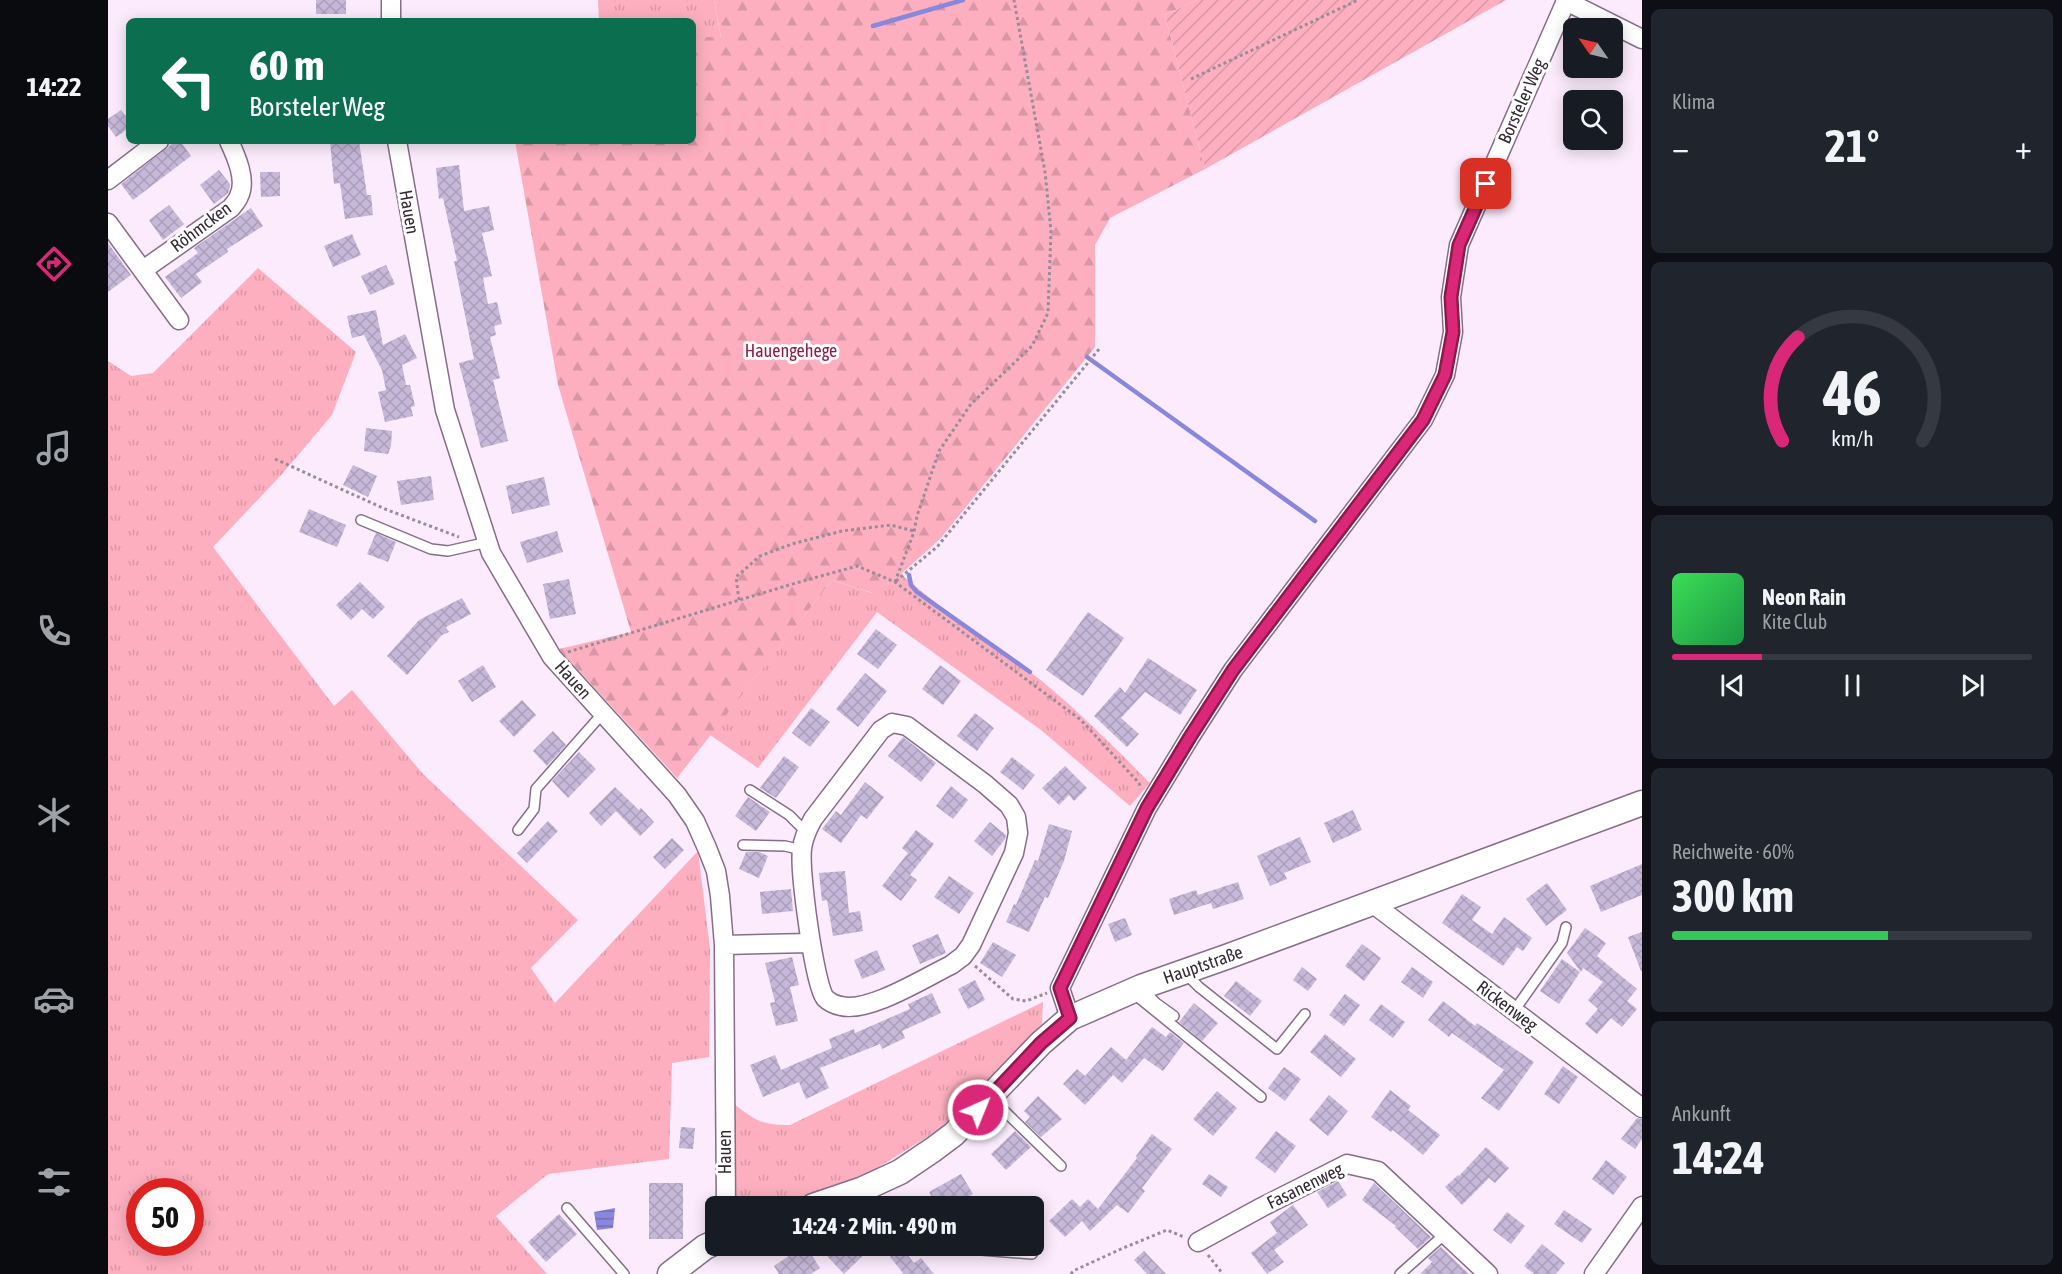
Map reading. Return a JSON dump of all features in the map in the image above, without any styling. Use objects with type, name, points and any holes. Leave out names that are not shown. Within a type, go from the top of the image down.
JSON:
[{"type":"main road","name":"Hauptstraße","points":[[870,1196],[954,1134],[1041,1043],[1070,1018],[1136,989],[1642,803]]},
{"type":"main road","points":[[670,1274],[705,1248]]},
{"type":"street","points":[[391,0],[391,18]]},
{"type":"street","points":[[1565,1],[1642,39]]},
{"type":"street","name":"Borsteler Weg","points":[[1060,988],[1147,808],[1233,670],[1423,420],[1445,375],[1453,332],[1451,297],[1459,245],[1565,1]]},
{"type":"street","points":[[108,180],[155,144]]},
{"type":"street","name":"Röhmcken","points":[[143,270],[231,208],[240,196],[241,183],[237,157],[230,144]]},
{"type":"street","name":"Hauen","points":[[398,144],[445,410],[491,553],[552,657],[677,795],[695,821],[716,871],[724,945],[726,1196]]},
{"type":"street","points":[[108,223],[179,320]]},
{"type":"street","points":[[892,723],[907,726],[1010,805],[1016,817],[1018,833],[1014,853],[983,922],[963,956],[951,965],[869,1005],[844,1007],[834,1005],[824,997],[810,943],[802,850],[806,832],[813,819],[881,730],[892,723]]},
{"type":"street","name":"Rickenweg","points":[[1372,903],[1642,1108]]},
{"type":"street","points":[[724,945],[810,943]]},
{"type":"street","points":[[1060,988],[1070,1018]]},
{"type":"street","name":"Fasanenweg","points":[[1198,1242],[1347,1164],[1378,1172],[1488,1274]]},
{"type":"street","points":[[1594,1274],[1642,1206]]},
{"type":"lane","points":[[361,520],[431,549],[448,551],[488,542]]},
{"type":"lane","points":[[518,830],[534,809],[537,789],[603,713]]},
{"type":"lane","points":[[750,790],[789,815],[806,832]]},
{"type":"lane","points":[[743,845],[785,846],[802,850]]},
{"type":"lane","points":[[1514,1011],[1562,943],[1566,927]]},
{"type":"lane","points":[[1183,972],[1277,1048],[1305,1014]]},
{"type":"lane","points":[[1136,989],[1174,1016]]},
{"type":"lane","points":[[1136,989],[1261,1097]]},
{"type":"lane","points":[[990,1097],[1061,1166]]},
{"type":"lane","points":[[567,1208],[624,1274]]},
{"type":"lane","points":[[1400,1274],[1445,1234]]},
{"type":"path","points":[[895,582],[914,532],[917,516],[939,451],[971,404],[1032,346],[1048,313],[1051,231],[1045,172],[1014,0]]},
{"type":"path","points":[[1191,79],[1358,0]]},
{"type":"path","points":[[895,582],[937,547],[1100,348]]},
{"type":"path","points":[[275,459],[396,513],[458,537],[488,542]]},
{"type":"path","points":[[739,600],[735,577],[760,556],[792,544],[842,531],[891,525],[914,532]]},
{"type":"path","points":[[552,657],[857,566],[895,582],[1080,720],[1139,783],[1147,808]]},
{"type":"path","points":[[963,956],[1013,999],[1026,1001],[1060,988]]},
{"type":"path","points":[[1071,1274],[1121,1249],[1167,1230],[1198,1242],[1223,1274]]},
{"type":"green space","points":[[598,0],[714,0],[721,38],[696,37],[696,18],[599,18]]},
{"type":"green space","name":"Hauengehege","points":[[714,0],[1197,0],[1165,15],[1205,169],[1110,218],[1095,245],[1095,347],[940,539],[901,574],[873,593],[832,580],[677,778],[559,649],[631,632],[558,385],[516,144],[696,144],[696,37],[721,37]]},
{"type":"green space","points":[[1197,0],[1506,0],[1205,169],[1165,15]]},
{"type":"green space","points":[[258,268],[356,352],[332,415],[283,473],[213,547],[334,706],[352,690],[423,774],[578,920],[531,968],[555,1003],[698,851],[710,949],[709,1057],[672,1063],[669,1159],[548,1174],[496,1216],[547,1274],[108,1274],[108,361],[131,376],[153,373]]},
{"type":"green space","points":[[901,574],[1061,697],[1150,783],[1130,806],[1041,730],[877,612],[758,768],[710,735],[832,580],[872,593]]},
{"type":"green space","points":[[1043,1002],[1042,1024],[940,1129],[869,1173],[803,1196],[734,1196],[734,1104],[760,1121],[790,1125]]},
{"type":"shaded area","points":[[615,1208],[613,1228],[597,1230],[594,1212]]},
{"type":"building","points":[[316,0],[346,0],[346,14],[316,14]]},
{"type":"building","points":[[121,110],[126,116],[126,130],[116,137],[108,126],[108,119]]},
{"type":"building","points":[[172,144],[182,144],[191,156],[133,200],[121,184]]},
{"type":"building","points":[[330,144],[359,144],[367,195],[371,195],[373,215],[345,219],[340,183],[334,184]]},
{"type":"building","points":[[459,165],[464,211],[489,206],[494,230],[482,233],[492,276],[483,278],[488,304],[497,302],[502,324],[494,326],[496,335],[490,337],[500,378],[493,380],[508,441],[481,448],[459,363],[474,359],[454,261],[457,261],[443,198],[439,199],[436,168]]},
{"type":"building","points":[[219,170],[230,187],[228,193],[214,204],[200,185]]},
{"type":"building","points":[[260,172],[280,172],[280,196],[261,197]]},
{"type":"building","points":[[169,205],[184,224],[163,240],[149,220]]},
{"type":"building","points":[[251,208],[263,226],[227,249],[228,252],[196,274],[202,282],[181,298],[165,277],[198,253],[194,248]]},
{"type":"building","points":[[352,234],[361,255],[333,267],[324,246]]},
{"type":"building","points":[[108,243],[131,275],[108,292]]},
{"type":"building","points":[[386,265],[395,284],[370,295],[361,276]]},
{"type":"building","points":[[376,310],[383,345],[405,334],[417,358],[402,365],[406,385],[410,385],[415,406],[411,407],[413,416],[385,422],[378,392],[386,390],[382,370],[364,335],[352,338],[347,316]]},
{"type":"building","points":[[366,428],[392,431],[388,454],[364,451]]},
{"type":"building","points":[[353,465],[377,476],[368,497],[343,485]]},
{"type":"building","points":[[431,476],[434,500],[401,505],[397,481]]},
{"type":"building","points":[[544,477],[550,505],[512,514],[506,486]]},
{"type":"building","points":[[309,509],[346,525],[337,547],[299,532]]},
{"type":"building","points":[[557,531],[563,552],[527,563],[520,542]]},
{"type":"building","points":[[376,533],[396,542],[388,562],[367,554]]},
{"type":"building","points":[[569,579],[576,614],[550,619],[543,584]]},
{"type":"building","points":[[360,582],[385,607],[373,619],[362,609],[351,620],[336,605]]},
{"type":"building","points":[[462,598],[471,614],[446,627],[449,632],[442,635],[407,675],[387,656],[419,620]]},
{"type":"building","points":[[1088,612],[1124,638],[1083,696],[1046,670]]},
{"type":"building","points":[[876,629],[897,645],[878,669],[857,654]]},
{"type":"building","points":[[1148,658],[1197,690],[1180,715],[1145,692],[1121,718],[1139,734],[1127,747],[1094,716],[1120,687],[1125,693]]},
{"type":"building","points":[[483,665],[496,687],[472,702],[458,681]]},
{"type":"building","points":[[940,665],[961,681],[943,705],[922,689]]},
{"type":"building","points":[[865,673],[887,691],[858,727],[836,709]]},
{"type":"building","points":[[522,700],[536,715],[514,737],[499,721]]},
{"type":"building","points":[[811,708],[830,722],[810,747],[792,733]]},
{"type":"building","points":[[975,713],[994,728],[977,751],[957,736]]},
{"type":"building","points":[[553,731],[566,745],[547,766],[533,751]]},
{"type":"building","points":[[903,737],[936,763],[921,782],[888,756]]},
{"type":"building","points":[[579,752],[596,769],[568,798],[552,781]]},
{"type":"building","points":[[784,756],[799,767],[776,798],[760,788]]},
{"type":"building","points":[[1012,757],[1035,775],[1023,790],[1000,772]]},
{"type":"building","points":[[1065,766],[1087,788],[1074,801],[1069,795],[1059,805],[1042,788]]},
{"type":"building","points":[[865,782],[884,797],[867,819],[861,815],[841,843],[822,829],[836,811],[841,815]]},
{"type":"building","points":[[951,786],[968,800],[953,819],[936,806]]},
{"type":"building","points":[[615,787],[654,822],[640,836],[616,811],[601,826],[589,813]]},
{"type":"building","points":[[748,797],[770,812],[756,831],[735,816]]},
{"type":"building","points":[[1353,810],[1362,830],[1333,843],[1324,823]]},
{"type":"building","points":[[548,821],[558,831],[527,863],[517,853]]},
{"type":"building","points":[[990,822],[1006,835],[992,856],[974,841]]},
{"type":"building","points":[[1049,824],[1072,831],[1064,861],[1048,898],[1045,897],[1029,932],[1006,922],[1014,904],[1016,905],[1035,860],[1038,861]]},
{"type":"building","points":[[916,830],[934,844],[910,875],[917,880],[901,901],[882,886],[908,853],[902,848]]},
{"type":"building","points":[[1300,837],[1311,862],[1284,873],[1287,879],[1270,886],[1257,856]]},
{"type":"building","points":[[672,838],[684,850],[665,869],[653,857]]},
{"type":"building","points":[[746,852],[759,852],[768,856],[759,878],[739,869]]},
{"type":"building","points":[[1642,864],[1642,895],[1601,912],[1590,886]]},
{"type":"building","points":[[845,871],[849,913],[860,911],[863,931],[833,936],[827,900],[822,901],[819,873]]},
{"type":"building","points":[[949,876],[974,893],[959,914],[934,897]]},
{"type":"building","points":[[1238,882],[1244,899],[1213,909],[1211,903],[1174,915],[1169,899],[1196,890],[1198,895]]},
{"type":"building","points":[[1547,883],[1567,910],[1546,926],[1526,899]]},
{"type":"building","points":[[791,889],[793,911],[762,914],[760,892]]},
{"type":"building","points":[[1462,894],[1481,907],[1472,920],[1492,934],[1504,917],[1532,938],[1523,951],[1517,947],[1503,966],[1442,923]]},
{"type":"building","points":[[1125,918],[1132,935],[1115,942],[1108,924]]},
{"type":"building","points":[[1585,928],[1606,943],[1597,956],[1637,989],[1627,1001],[1637,1009],[1622,1027],[1611,1018],[1597,1034],[1585,1024],[1598,1009],[1588,1000],[1603,982],[1583,968],[1581,972],[1567,953]]},
{"type":"building","points":[[1642,932],[1642,971],[1641,971],[1628,937]]},
{"type":"building","points":[[938,934],[946,953],[920,964],[912,945]]},
{"type":"building","points":[[993,942],[1016,955],[1002,977],[980,963]]},
{"type":"building","points":[[1362,944],[1381,958],[1364,981],[1345,966]]},
{"type":"building","points":[[877,950],[885,970],[862,979],[854,960]]},
{"type":"building","points":[[792,957],[799,985],[790,987],[798,1021],[776,1026],[770,1003],[775,1002],[765,963]]},
{"type":"building","points":[[1562,959],[1580,972],[1559,1004],[1540,991]]},
{"type":"building","points":[[1302,967],[1317,979],[1308,991],[1293,980]]},
{"type":"building","points":[[1412,967],[1433,982],[1423,998],[1401,982]]},
{"type":"building","points":[[975,980],[985,1000],[968,1009],[958,989]]},
{"type":"building","points":[[1236,981],[1262,1001],[1250,1016],[1224,996]]},
{"type":"building","points":[[932,993],[941,1013],[902,1031],[905,1038],[882,1049],[880,1044],[820,1068],[829,1088],[806,1099],[799,1082],[763,1097],[750,1065],[775,1055],[781,1070],[832,1048],[829,1039],[854,1029],[855,1033],[910,1009],[908,1004]]},
{"type":"building","points":[[1345,994],[1360,1005],[1344,1026],[1329,1015]]},
{"type":"building","points":[[1443,1001],[1475,1026],[1477,1023],[1534,1062],[1499,1111],[1481,1098],[1504,1070],[1452,1033],[1449,1037],[1428,1020]]},
{"type":"building","points":[[1194,1003],[1218,1023],[1202,1041],[1179,1022]]},
{"type":"building","points":[[1381,1004],[1405,1022],[1393,1038],[1369,1020]]},
{"type":"building","points":[[1152,1027],[1166,1037],[1170,1032],[1184,1043],[1163,1071],[1144,1058],[1122,1083],[1113,1075],[1085,1105],[1063,1084],[1077,1069],[1085,1076],[1111,1047],[1126,1060]]},
{"type":"building","points":[[1325,1034],[1356,1059],[1341,1077],[1310,1052]]},
{"type":"building","points":[[1563,1066],[1578,1077],[1559,1104],[1544,1094]]},
{"type":"building","points":[[1284,1067],[1301,1079],[1285,1101],[1268,1088]]},
{"type":"building","points":[[1390,1090],[1411,1106],[1408,1110],[1440,1135],[1423,1155],[1393,1130],[1391,1132],[1371,1117]]},
{"type":"building","points":[[1217,1091],[1237,1108],[1213,1136],[1193,1119]]},
{"type":"building","points":[[1329,1095],[1348,1111],[1328,1136],[1309,1120]]},
{"type":"building","points":[[1038,1096],[1062,1119],[1041,1137],[1025,1122],[1030,1117],[1024,1111]]},
{"type":"building","points":[[1637,1118],[1642,1119],[1642,1139],[1635,1149],[1621,1139]]},
{"type":"building","points":[[681,1127],[695,1128],[693,1149],[679,1148]]},
{"type":"building","points":[[1015,1131],[1031,1147],[1006,1170],[991,1154]]},
{"type":"building","points":[[1276,1131],[1296,1146],[1275,1173],[1255,1158]]},
{"type":"building","points":[[1152,1134],[1172,1149],[1142,1188],[1145,1191],[1128,1213],[1117,1205],[1090,1231],[1082,1221],[1065,1237],[1049,1221],[1072,1199],[1080,1207],[1088,1199],[1098,1209],[1137,1158],[1136,1156]]},
{"type":"building","points":[[1486,1147],[1509,1168],[1495,1183],[1489,1178],[1462,1205],[1445,1187],[1459,1176]]},
{"type":"building","points":[[1606,1160],[1627,1177],[1613,1195],[1592,1179]]},
{"type":"building","points":[[961,1174],[973,1194],[970,1196],[931,1196],[929,1192]]},
{"type":"building","points":[[1209,1174],[1228,1187],[1221,1197],[1202,1184]]},
{"type":"building","points":[[1338,1181],[1347,1195],[1328,1208],[1317,1192]]},
{"type":"building","points":[[649,1183],[683,1183],[683,1239],[649,1239]]},
{"type":"building","points":[[1374,1183],[1431,1237],[1418,1249],[1396,1226],[1362,1200]]},
{"type":"building","points":[[1293,1205],[1308,1225],[1274,1250],[1284,1262],[1267,1274],[1251,1253],[1277,1233],[1270,1222]]},
{"type":"building","points":[[1564,1210],[1592,1229],[1582,1243],[1554,1224]]},
{"type":"building","points":[[1507,1212],[1525,1226],[1511,1244],[1493,1230]]},
{"type":"building","points":[[559,1214],[577,1234],[546,1262],[528,1242]]},
{"type":"building","points":[[1542,1244],[1565,1263],[1556,1274],[1534,1274],[1524,1266]]},
{"type":"building","points":[[1441,1247],[1469,1274],[1420,1274],[1432,1262],[1428,1258]]},
{"type":"building","points":[[1144,1251],[1166,1274],[1147,1274],[1134,1260]]},
{"type":"building","points":[[789,1256],[812,1256],[820,1268],[811,1274],[779,1274],[774,1266]]},
{"type":"building","points":[[827,1256],[863,1256],[844,1274]]},
{"type":"building","points":[[908,1256],[914,1263],[921,1258],[934,1274],[902,1274],[890,1257]]},
{"type":"waterway","points":[[873,26],[963,0]]},
{"type":"waterway","points":[[1087,357],[1315,521]]},
{"type":"waterway","points":[[909,575],[911,585],[917,592],[1030,672]]},
{"type":"route","points":[[978,1110],[1041,1043],[1070,1018],[1060,988],[1147,808],[1233,670],[1423,420],[1445,375],[1453,332],[1451,297],[1459,245],[1486,184]]}]
